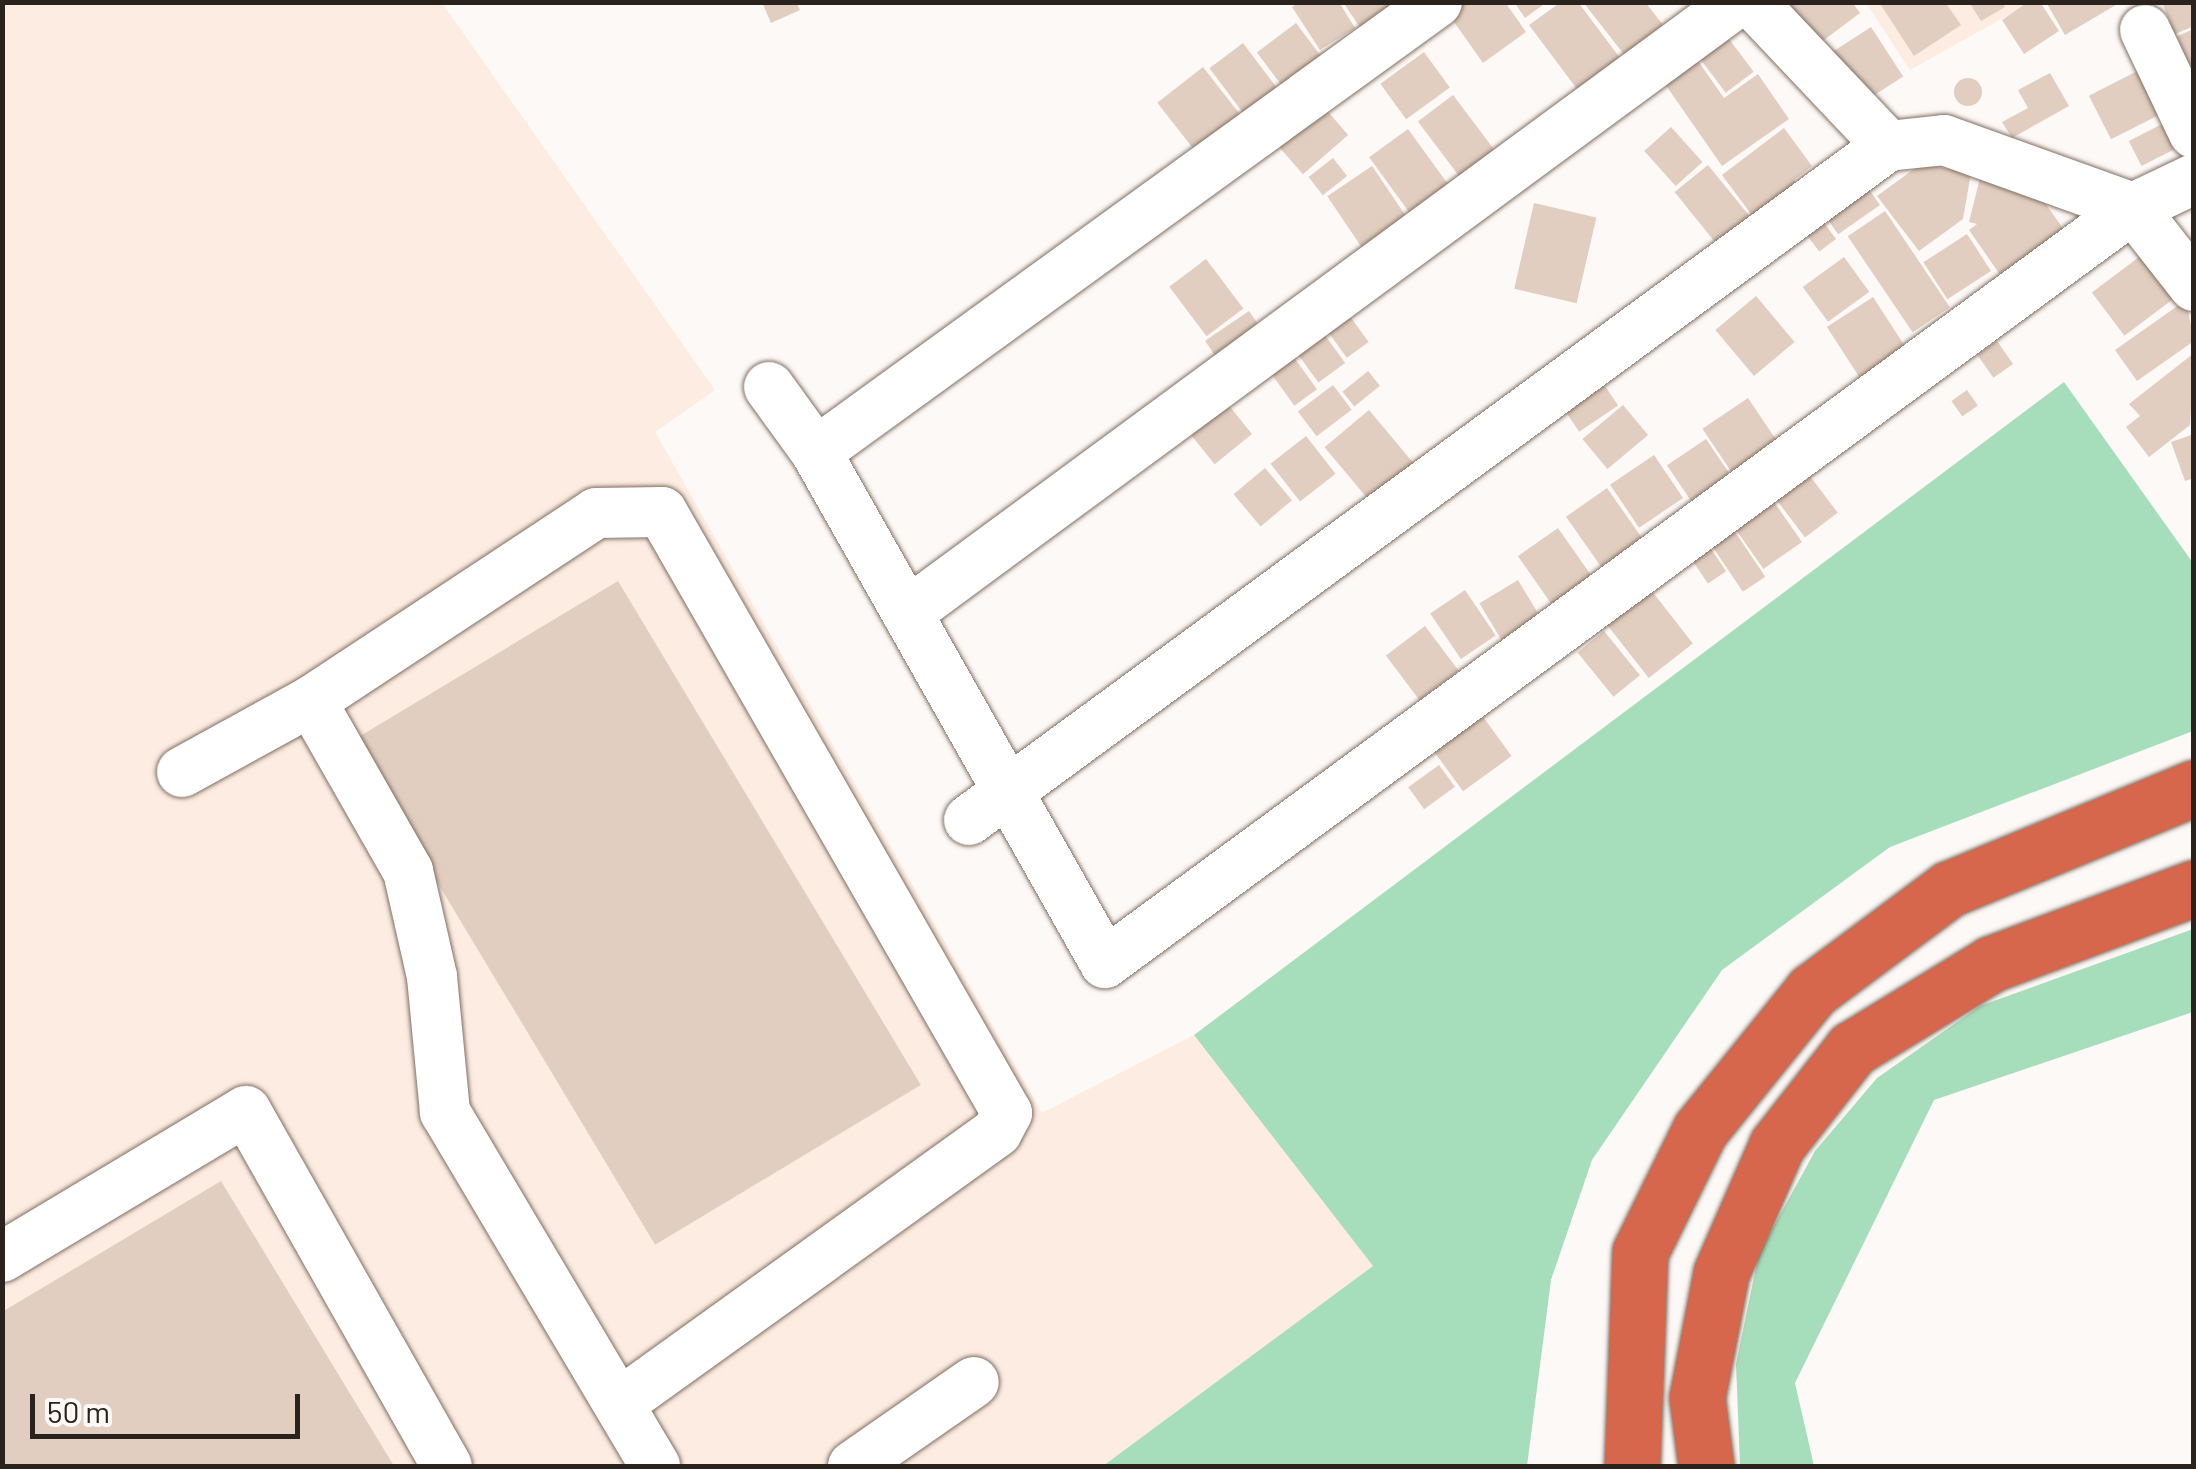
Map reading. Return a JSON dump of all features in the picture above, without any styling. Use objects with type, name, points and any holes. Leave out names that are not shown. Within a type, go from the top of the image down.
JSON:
[{"type":"highway","points":[[1632,1466],[1640,1252],[1700,1130],[1812,990],[1949,889],[2194,788]]},
{"type":"highway","points":[[1706,1466],[1697,1398],[1721,1273],[1777,1145],[1852,1049],[1991,964],[2194,888]]},
{"type":"street","points":[[816,452],[1437,2]]},
{"type":"street","points":[[908,613],[1737,2]]},
{"type":"street","points":[[1752,2],[1888,146]]},
{"type":"street","points":[[2144,30],[2194,133]]},
{"type":"street","points":[[989,808],[1888,146],[1944,140],[2133,208],[2194,286]]},
{"type":"street","points":[[769,387],[816,452],[908,613],[989,808],[1105,963],[2133,208],[2194,179]]},
{"type":"street","points":[[182,772],[312,701],[596,512],[659,509],[1007,1113],[997,1132],[620,1403]]},
{"type":"street","points":[[312,701],[408,871],[432,977],[445,1112],[655,1466]]},
{"type":"street","points":[[2,1257],[246,1111],[447,1466]]},
{"type":"street","points":[[853,1466],[974,1382]]},
{"type":"shaded area","points":[[3,3],[442,3],[715,390],[655,432],[1042,1113],[1194,1035],[1374,1266],[1103,1466],[3,1466]]},
{"type":"shaded area","points":[[1866,3],[2030,3],[1910,70]]},
{"type":"green space","points":[[2064,382],[2193,563],[2193,731],[1890,847],[1722,970],[1592,1160],[1551,1280],[1527,1466],[1103,1466],[1373,1266],[1194,1035]]},
{"type":"green space","points":[[2193,929],[2193,1012],[1934,1100],[1795,1383],[1814,1466],[1740,1466],[1736,1364],[1759,1253],[1815,1151],[1877,1078],[1980,1006]]},
{"type":"building","points":[[762,2],[796,2],[800,10],[771,23]]},
{"type":"building","points":[[1300,2],[1339,2],[1355,28],[1320,50],[1292,7]]},
{"type":"building","points":[[1343,2],[1400,2],[1361,29]]},
{"type":"building","points":[[1460,2],[1505,2],[1526,32],[1483,63],[1447,12]]},
{"type":"building","points":[[1514,2],[1547,2],[1525,18]]},
{"type":"building","points":[[1561,2],[1578,2],[1623,62],[1580,93],[1529,25]]},
{"type":"building","points":[[1583,2],[1645,2],[1668,31],[1630,62]]},
{"type":"building","points":[[1763,2],[1852,2],[1860,13],[1804,55]]},
{"type":"building","points":[[1879,2],[1945,2],[1961,25],[1914,56]]},
{"type":"building","points":[[1969,2],[2002,2],[2005,7],[1981,21]]},
{"type":"building","points":[[2028,2],[2040,2],[2059,31],[2024,54],[2002,20]]},
{"type":"building","points":[[2046,2],[2121,2],[2065,35]]},
{"type":"building","points":[[2162,2],[2194,2],[2194,26],[2175,34]]},
{"type":"building","points":[[1296,23],[1326,63],[1287,92],[1257,52]]},
{"type":"building","points":[[1871,27],[1903,76],[1859,105],[1827,56]]},
{"type":"building","points":[[2194,29],[2194,75],[2177,36]]},
{"type":"building","points":[[1729,39],[1754,72],[1726,93],[1701,60]]},
{"type":"building","points":[[1243,43],[1278,89],[1244,115],[1209,68]]},
{"type":"building","points":[[1424,52],[1450,88],[1406,119],[1380,84]]},
{"type":"building","points":[[1698,61],[1724,98],[1758,74],[1789,119],[1722,166],[1665,84]]},
{"type":"building","points":[[2153,63],[2175,107],[2111,139],[2089,96]]},
{"type":"building","points":[[1203,67],[1242,117],[1196,152],[1157,103]]},
{"type":"building","points":[[2050,73],[2069,106],[2012,138],[2002,122],[2028,108],[2018,90]]},
{"type":"building","points":[[1968,78],[1978,82],[1982,92],[1978,102],[1968,106],[1958,102],[1954,92],[1958,82]]},
{"type":"building","points":[[1453,95],[1504,162],[1468,189],[1418,121]]},
{"type":"building","points":[[1316,98],[1348,135],[1303,174],[1271,137]]},
{"type":"building","points":[[2176,117],[2189,142],[2141,166],[2129,141]]},
{"type":"building","points":[[1671,127],[1702,162],[1676,186],[1644,151]]},
{"type":"building","points":[[1784,128],[1812,166],[1794,180],[1801,189],[1757,222],[1722,175]]},
{"type":"building","points":[[1408,129],[1459,199],[1420,228],[1369,157]]},
{"type":"building","points":[[1333,158],[1347,176],[1323,195],[1309,177]]},
{"type":"building","points":[[1921,164],[1971,173],[1963,219],[1919,251],[1877,196]]},
{"type":"building","points":[[1708,165],[1751,219],[1718,246],[1675,192]]},
{"type":"building","points":[[1372,166],[1410,222],[1365,253],[1327,196]]},
{"type":"building","points":[[1981,174],[2033,186],[2067,234],[2003,279],[1969,230],[1977,224],[1969,222]]},
{"type":"building","points":[[1861,178],[1880,205],[1838,234],[1819,207]]},
{"type":"building","points":[[1534,203],[1596,217],[1577,303],[1514,289]]},
{"type":"building","points":[[1815,211],[1836,239],[1819,252],[1798,224]]},
{"type":"building","points":[[1885,211],[1950,307],[1913,332],[1848,236]]},
{"type":"building","points":[[1967,234],[1991,271],[1947,299],[1923,262]]},
{"type":"building","points":[[2143,254],[2175,297],[2124,336],[2092,293]]},
{"type":"building","points":[[1844,257],[1869,292],[1828,322],[1803,287]]},
{"type":"building","points":[[1206,259],[1243,309],[1207,336],[1169,287]]},
{"type":"building","points":[[1756,296],[1795,342],[1754,376],[1715,330]]},
{"type":"building","points":[[1873,297],[1908,351],[1862,381],[1827,327]]},
{"type":"building","points":[[2186,300],[2194,341],[2137,381],[2115,350]]},
{"type":"building","points":[[1344,308],[1369,342],[1347,358],[1322,324]]},
{"type":"building","points":[[1249,311],[1261,329],[1217,359],[1205,341]]},
{"type":"building","points":[[1324,334],[1345,363],[1318,383],[1297,353]]},
{"type":"building","points":[[1997,341],[2013,364],[1993,378],[1977,355]]},
{"type":"building","points":[[1290,352],[1317,389],[1294,406],[1267,368]]},
{"type":"building","points":[[2194,353],[2190,425],[2149,457],[2126,427],[2140,416],[2129,404]]},
{"type":"building","points":[[1368,371],[1380,386],[1354,407],[1342,392]]},
{"type":"building","points":[[1603,383],[1618,405],[1579,432],[1564,409]]},
{"type":"building","points":[[1333,385],[1352,410],[1317,436],[1298,411]]},
{"type":"building","points":[[1967,390],[1978,406],[1962,416],[1951,401]]},
{"type":"building","points":[[1218,392],[1252,434],[1215,464],[1181,422]]},
{"type":"building","points":[[1748,398],[1787,455],[1741,486],[1702,429]]},
{"type":"building","points":[[1623,405],[1648,435],[1607,469],[1582,439]]},
{"type":"building","points":[[1369,410],[1415,465],[1371,502],[1325,447]]},
{"type":"building","points":[[2194,434],[2194,478],[2185,481],[2171,442]]},
{"type":"building","points":[[1306,436],[1336,474],[1300,502],[1271,464]]},
{"type":"building","points":[[1706,439],[1735,482],[1696,508],[1667,465]]},
{"type":"building","points":[[1654,455],[1683,498],[1639,528],[1610,485]]},
{"type":"building","points":[[1265,468],[1292,500],[1261,527],[1234,494]]},
{"type":"building","points":[[1810,476],[1838,513],[1805,537],[1777,501]]},
{"type":"building","points":[[1607,488],[1645,542],[1604,571],[1566,517]]},
{"type":"building","points":[[1767,492],[1802,542],[1763,569],[1728,519]]},
{"type":"building","points":[[1725,517],[1765,577],[1743,592],[1703,532]]},
{"type":"building","points":[[1558,528],[1594,579],[1553,607],[1518,556]]},
{"type":"building","points":[[1701,534],[1726,571],[1708,584],[1683,546]]},
{"type":"building","points":[[1518,580],[1542,620],[1504,643],[1479,603]]},
{"type":"building","points":[[618,581],[921,1085],[655,1245],[352,741]]},
{"type":"building","points":[[1465,590],[1496,636],[1461,659],[1430,613]]},
{"type":"building","points":[[1651,590],[1693,644],[1649,678],[1607,624]]},
{"type":"building","points":[[1425,626],[1459,671],[1420,700],[1386,655]]},
{"type":"building","points":[[1604,631],[1640,675],[1613,697],[1578,652]]},
{"type":"building","points":[[1481,714],[1512,756],[1463,791],[1432,749]]},
{"type":"building","points":[[1439,765],[1455,787],[1424,809],[1408,787]]},
{"type":"building","points":[[221,1181],[394,1466],[2,1466],[2,1312]]}]
